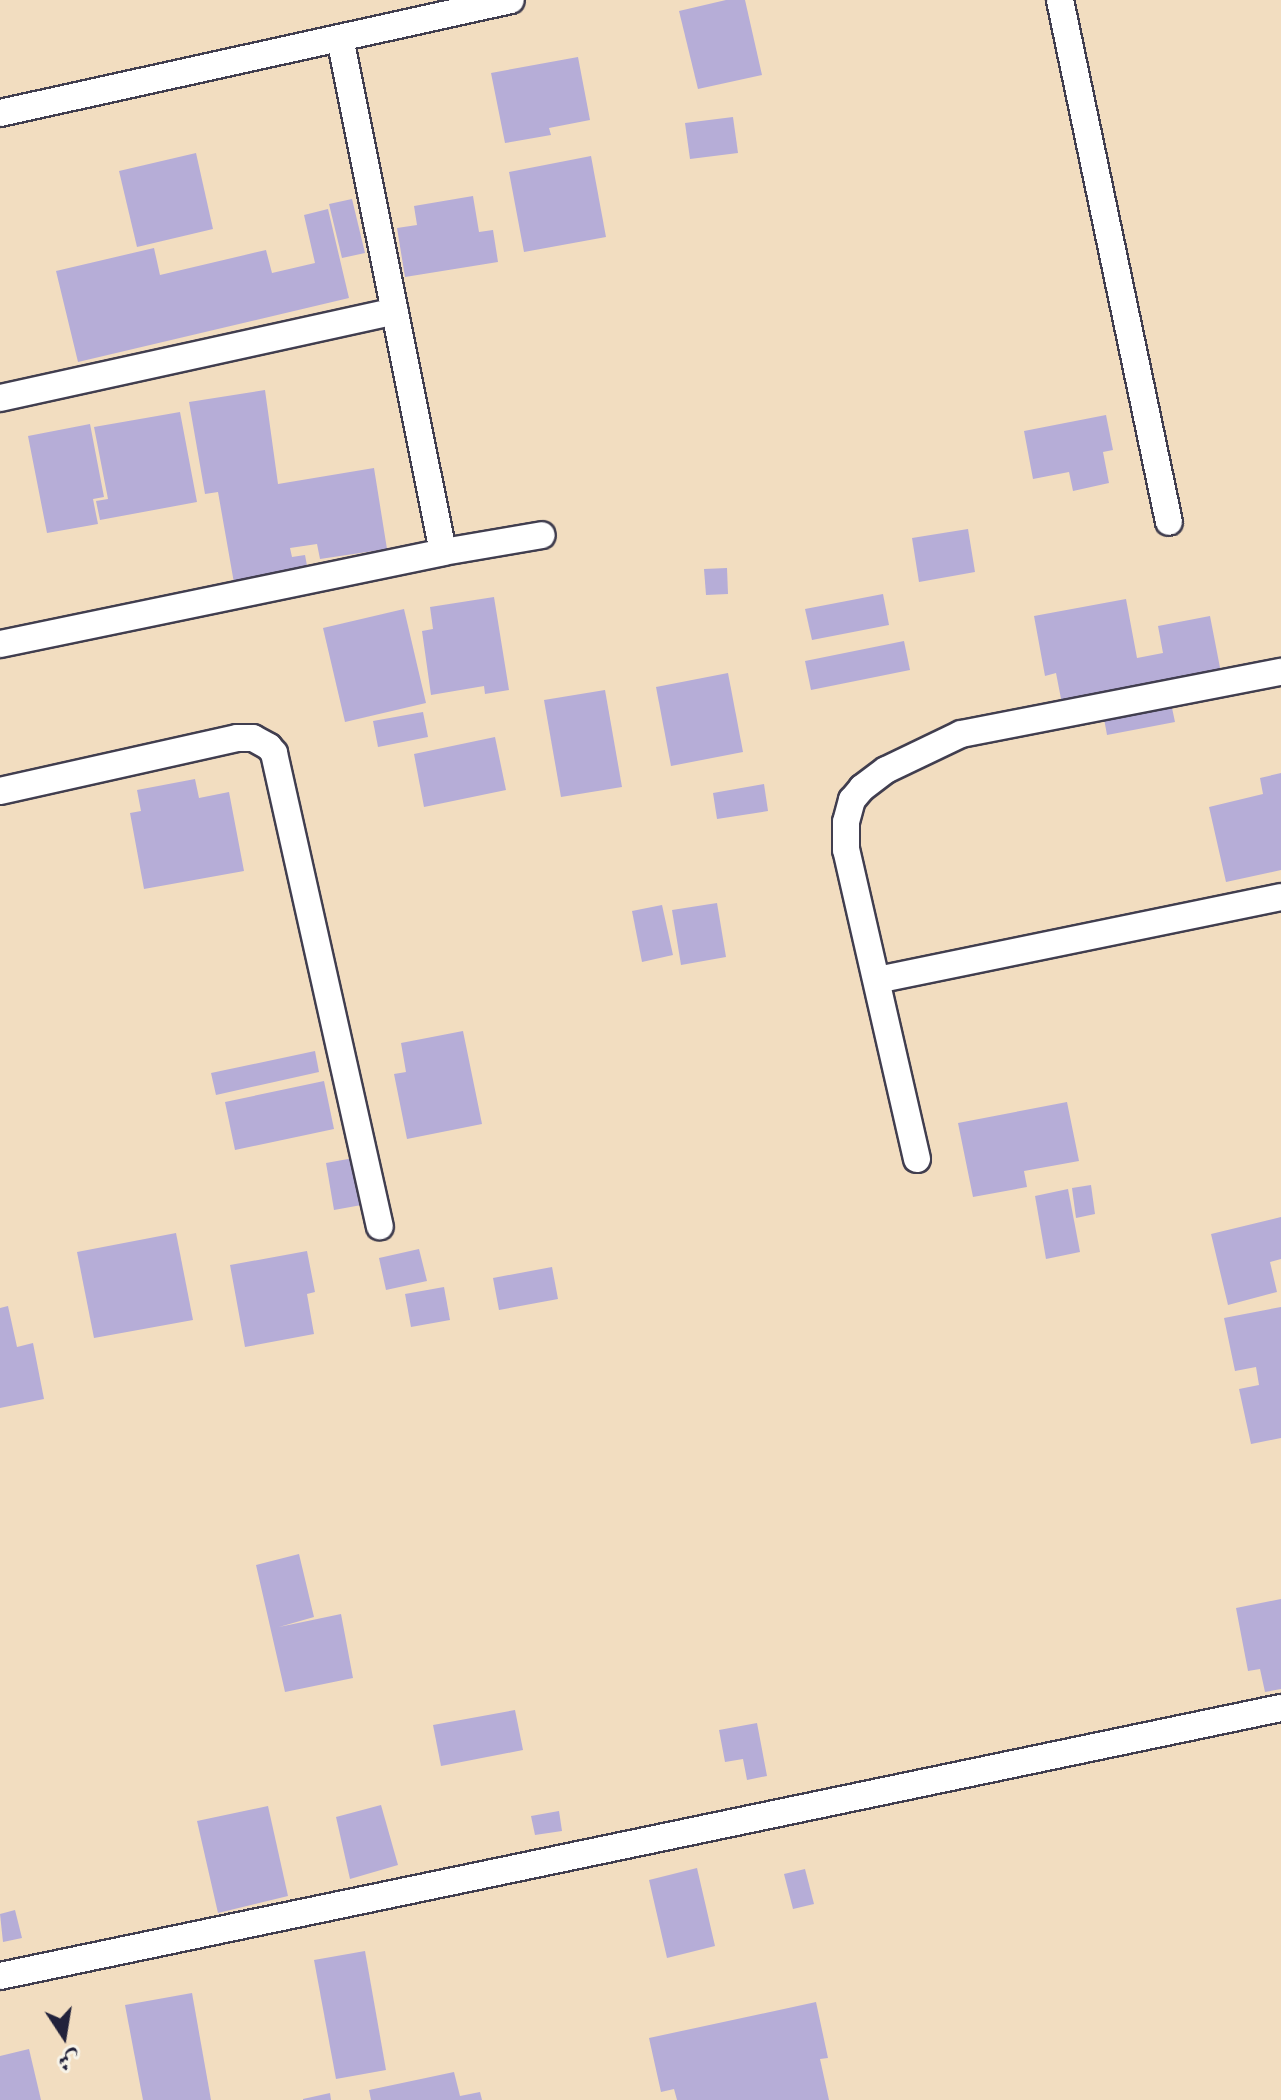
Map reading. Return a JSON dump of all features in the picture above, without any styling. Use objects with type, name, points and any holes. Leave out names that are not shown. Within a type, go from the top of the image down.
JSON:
[{"type":"street","points":[[0,113],[511,0]]},
{"type":"street","points":[[1060,0],[1169,522]]},
{"type":"street","points":[[340,38],[443,552]]},
{"type":"street","points":[[0,398],[395,311]]},
{"type":"street","points":[[0,644],[443,552],[542,535]]},
{"type":"street","points":[[917,1159],[846,850],[846,822],[852,800],[862,788],[913,755],[961,734],[1281,672]]},
{"type":"street","points":[[0,791],[237,738],[253,738],[269,747],[274,753],[380,1226]]},
{"type":"street","points":[[877,980],[1281,897]]},
{"type":"street","points":[[0,1976],[1281,1708]]},
{"type":"building","points":[[726,0],[745,0],[762,75],[698,89],[679,11]]},
{"type":"building","points":[[578,57],[590,120],[549,128],[551,135],[505,143],[491,73]]},
{"type":"building","points":[[733,117],[738,153],[690,159],[685,123]]},
{"type":"building","points":[[196,153],[213,229],[137,247],[119,171]]},
{"type":"building","points":[[591,156],[606,237],[524,252],[509,172]]},
{"type":"building","points":[[473,196],[479,232],[493,230],[498,262],[405,277],[397,228],[417,225],[414,206]]},
{"type":"building","points":[[352,199],[365,253],[342,258],[329,204]]},
{"type":"building","points":[[328,209],[349,298],[78,362],[56,271],[154,248],[160,275],[266,250],[272,273],[315,263],[304,215]]},
{"type":"building","points":[[265,390],[278,484],[374,468],[387,549],[320,559],[317,544],[290,548],[292,557],[305,555],[308,571],[234,583],[218,492],[205,494],[189,402]]},
{"type":"building","points":[[180,412],[197,502],[100,520],[96,501],[108,499],[94,427]]},
{"type":"building","points":[[1106,415],[1113,450],[1103,452],[1109,483],[1073,491],[1069,472],[1033,479],[1024,431]]},
{"type":"building","points":[[90,424],[104,497],[93,499],[98,524],[47,533],[28,436]]},
{"type":"building","points":[[968,529],[975,572],[919,582],[912,538]]},
{"type":"building","points":[[727,568],[728,594],[706,595],[704,569]]},
{"type":"building","points":[[883,594],[889,625],[812,640],[805,609]]},
{"type":"building","points":[[494,597],[509,690],[485,694],[484,686],[431,695],[422,631],[433,629],[430,607]]},
{"type":"building","points":[[1126,599],[1137,658],[1163,653],[1158,626],[1210,616],[1222,678],[1168,689],[1175,722],[1107,735],[1101,702],[1063,709],[1056,673],[1045,676],[1034,616]]},
{"type":"building","points":[[404,609],[426,703],[345,722],[323,628]]},
{"type":"building","points":[[904,641],[910,670],[811,690],[805,661]]},
{"type":"building","points":[[728,673],[743,752],[671,766],[656,687]]},
{"type":"building","points":[[605,690],[622,787],[561,797],[544,700]]},
{"type":"building","points":[[423,712],[428,737],[378,747],[373,721]]},
{"type":"building","points":[[495,737],[506,790],[424,807],[414,754]]},
{"type":"building","points":[[1281,773],[1281,870],[1226,882],[1209,807],[1263,794],[1260,778]]},
{"type":"building","points":[[195,779],[199,798],[229,792],[244,871],[144,889],[130,813],[141,811],[137,790]]},
{"type":"building","points":[[764,784],[768,811],[717,819],[713,793]]},
{"type":"building","points":[[717,903],[726,957],[681,965],[672,910]]},
{"type":"building","points":[[662,905],[673,955],[642,962],[632,911]]},
{"type":"building","points":[[463,1031],[482,1124],[407,1139],[394,1074],[406,1072],[401,1043]]},
{"type":"building","points":[[315,1051],[319,1072],[216,1095],[211,1073]]},
{"type":"building","points":[[324,1081],[334,1129],[235,1150],[225,1102]]},
{"type":"building","points":[[1067,1102],[1079,1161],[1024,1171],[1027,1187],[973,1197],[958,1123]]},
{"type":"building","points":[[359,1157],[367,1204],[334,1210],[326,1163]]},
{"type":"building","points":[[1091,1185],[1095,1214],[1076,1218],[1072,1188]]},
{"type":"building","points":[[1068,1189],[1080,1252],[1046,1259],[1035,1196]]},
{"type":"building","points":[[1281,1217],[1281,1259],[1270,1262],[1277,1292],[1228,1305],[1211,1234]]},
{"type":"building","points":[[176,1233],[193,1320],[94,1338],[77,1252]]},
{"type":"building","points":[[419,1249],[427,1281],[386,1290],[379,1258]]},
{"type":"building","points":[[307,1251],[315,1292],[307,1294],[314,1334],[245,1347],[230,1265]]},
{"type":"building","points":[[552,1267],[558,1299],[499,1310],[493,1278]]},
{"type":"building","points":[[444,1287],[450,1320],[411,1327],[405,1294]]},
{"type":"building","points":[[8,1306],[17,1347],[33,1343],[44,1399],[0,1408],[0,1308]]},
{"type":"building","points":[[1281,1307],[1281,1438],[1251,1444],[1239,1389],[1259,1385],[1256,1367],[1235,1371],[1224,1318]]},
{"type":"building","points":[[299,1554],[314,1617],[279,1627],[341,1614],[353,1678],[285,1692],[256,1565]]},
{"type":"building","points":[[1281,1599],[1281,1689],[1265,1692],[1260,1669],[1248,1671],[1236,1608]]},
{"type":"building","points":[[515,1710],[523,1750],[441,1766],[433,1725]]},
{"type":"building","points":[[757,1723],[767,1776],[747,1780],[743,1759],[725,1762],[719,1730]]},
{"type":"building","points":[[381,1805],[398,1865],[350,1879],[336,1817]]},
{"type":"building","points":[[268,1806],[288,1896],[218,1913],[197,1821]]},
{"type":"building","points":[[559,1811],[562,1831],[535,1835],[531,1816]]},
{"type":"building","points":[[697,1868],[715,1946],[667,1958],[649,1880]]},
{"type":"building","points":[[805,1869],[814,1904],[793,1909],[784,1874]]},
{"type":"building","points":[[15,1910],[22,1938],[3,1942],[0,1914]]},
{"type":"building","points":[[365,1951],[386,2070],[336,2079],[314,1960]]},
{"type":"building","points":[[192,1993],[211,2100],[143,2100],[125,2005]]},
{"type":"building","points":[[816,2002],[828,2058],[820,2059],[829,2100],[677,2100],[674,2089],[661,2092],[649,2038]]},
{"type":"building","points":[[29,2049],[41,2100],[0,2100],[0,2056]]},
{"type":"building","points":[[454,2072],[460,2096],[480,2092],[482,2100],[371,2100],[369,2090]]},
{"type":"building","points":[[330,2093],[331,2100],[303,2100],[303,2099]]}]
